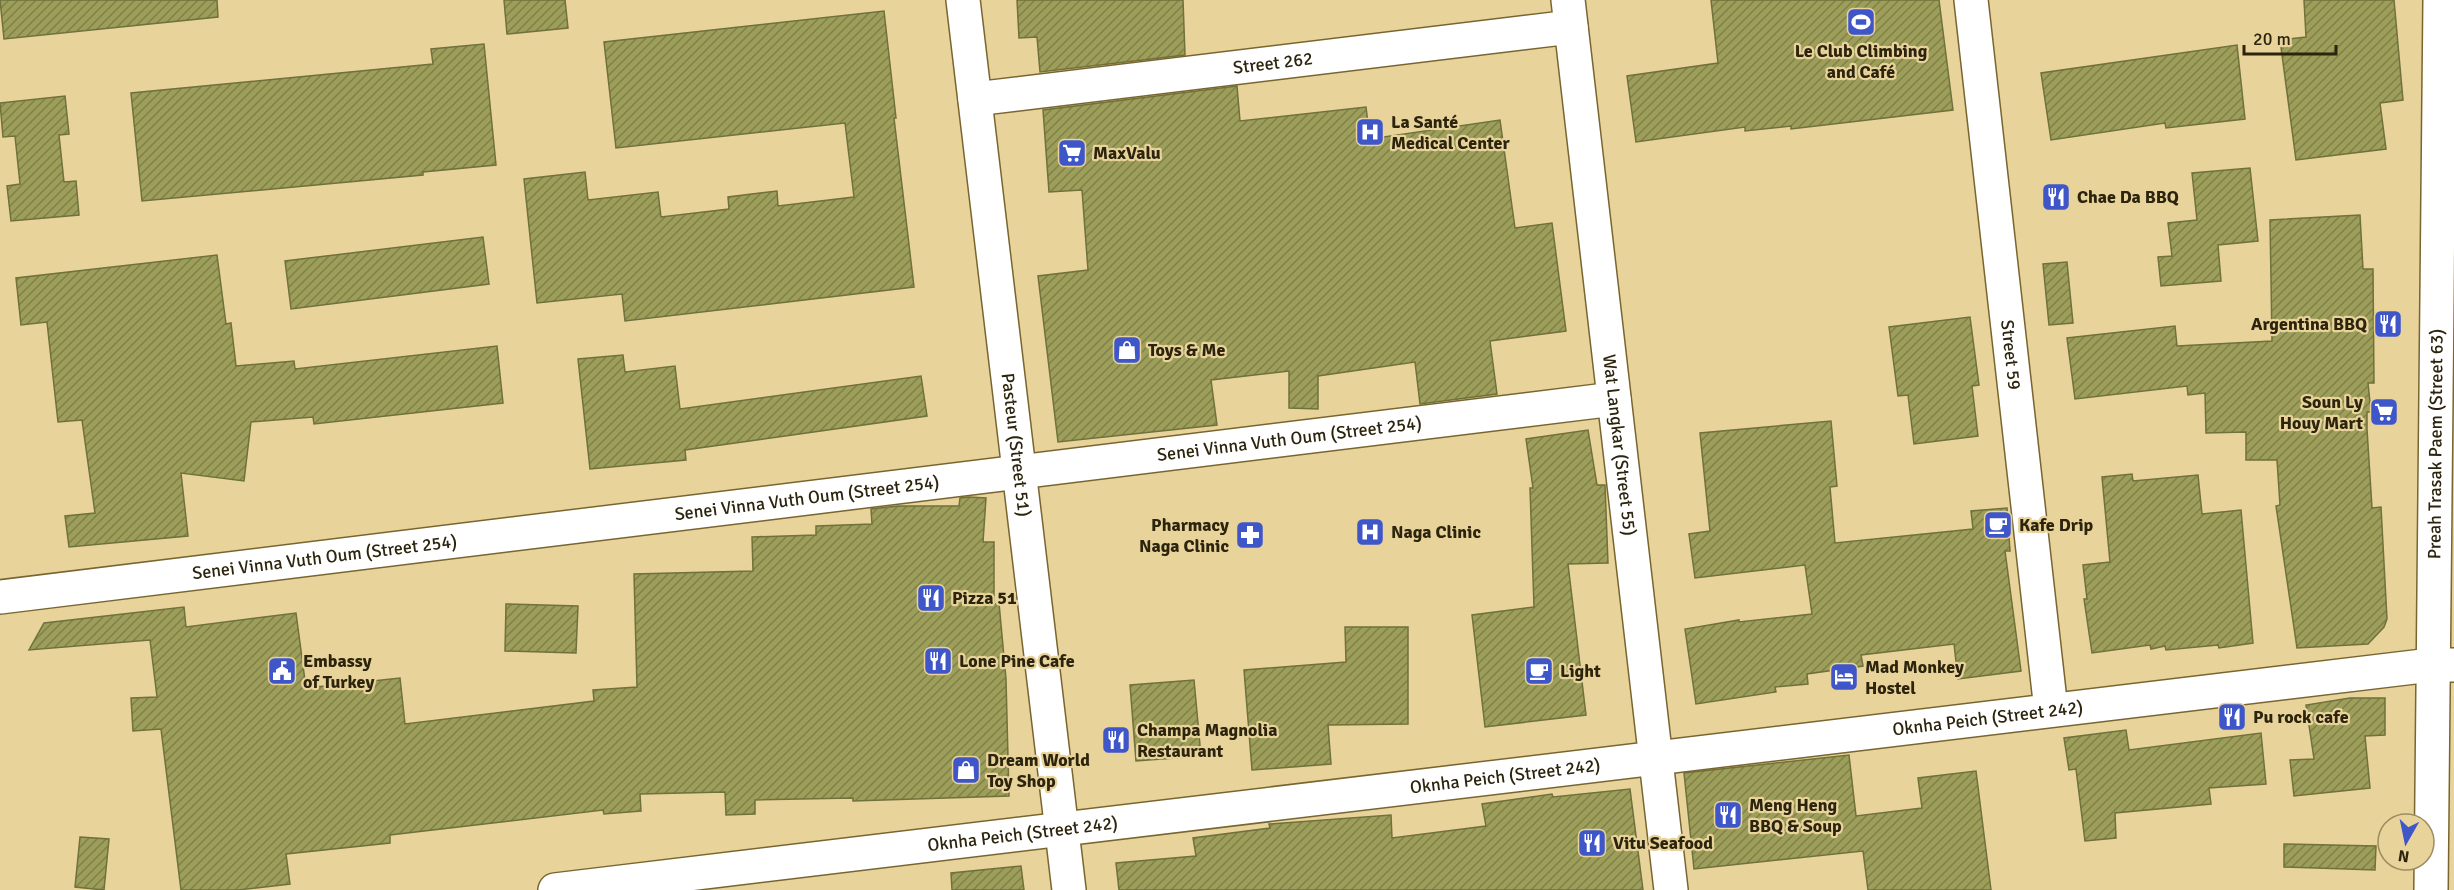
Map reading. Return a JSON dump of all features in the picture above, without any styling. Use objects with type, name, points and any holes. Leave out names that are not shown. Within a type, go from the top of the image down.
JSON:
[{"type":"street","name":"Pasteur (Street 51)","points":[[963,0],[1069,890]]},
{"type":"street","name":"Street 59","points":[[1971,0],[2051,710]]},
{"type":"street","name":"Preah Trasak Paem (Street 63)","points":[[2431,890],[2443,665],[2446,304],[2440,0]]},
{"type":"street","name":"Street 262","points":[[975,99],[1569,14]]},
{"type":"street","name":"Wat Langkar (Street 55)","points":[[1569,14],[1671,890]]},
{"type":"street","name":"Senei Vinna Vuth Oum (Street 254)","points":[[0,597],[1614,399]]},
{"type":"street","name":"Oknha Peich (Street 242)","points":[[555,890],[2443,665]]},
{"type":"building","points":[[0,0],[217,0],[218,17],[4,39]]},
{"type":"building","points":[[504,0],[565,0],[568,28],[507,34]]},
{"type":"building","points":[[1017,0],[1183,0],[1185,55],[1040,72],[1037,37],[1019,38]]},
{"type":"building","points":[[1711,0],[1939,0],[1953,110],[1791,129],[1791,126],[1745,131],[1745,127],[1636,142],[1627,76],[1718,63]]},
{"type":"building","points":[[2304,0],[2394,0],[2403,100],[2380,103],[2386,149],[2296,160],[2280,40],[2306,37]]},
{"type":"building","points":[[884,11],[914,287],[625,321],[622,294],[537,303],[524,179],[585,172],[588,200],[658,192],[661,217],[729,209],[728,197],[777,191],[778,206],[854,197],[845,123],[616,148],[604,42]]},
{"type":"building","points":[[484,44],[496,165],[423,172],[423,175],[142,201],[131,93],[433,64],[431,49]]},
{"type":"building","points":[[2237,45],[2245,119],[2166,128],[2165,123],[2051,140],[2041,73]]},
{"type":"building","points":[[1237,86],[1240,121],[1366,107],[1370,139],[1500,120],[1515,228],[1552,223],[1566,331],[1490,341],[1497,394],[1420,404],[1415,362],[1318,376],[1318,409],[1289,408],[1289,371],[1211,380],[1217,425],[1058,442],[1038,276],[1088,270],[1082,190],[1049,192],[1043,110]]},
{"type":"building","points":[[65,96],[69,134],[59,135],[64,182],[76,181],[79,215],[11,221],[7,186],[20,184],[15,136],[3,137],[0,103]]},
{"type":"building","points":[[2250,168],[2258,241],[2218,245],[2221,281],[2161,286],[2158,257],[2172,256],[2168,223],[2197,220],[2192,173]]},
{"type":"building","points":[[2360,215],[2363,269],[2373,269],[2374,383],[2368,383],[2371,412],[2367,412],[2367,429],[2372,508],[2381,507],[2387,619],[2384,627],[2368,644],[2297,648],[2276,506],[2280,505],[2277,460],[2246,460],[2246,432],[2206,433],[2205,393],[2188,395],[2187,386],[2075,399],[2067,338],[2175,326],[2177,346],[2272,341],[2270,220]]},
{"type":"building","points":[[483,237],[489,284],[291,309],[285,261]]},
{"type":"building","points":[[217,255],[226,324],[231,323],[236,366],[294,361],[295,369],[497,346],[503,403],[314,424],[313,417],[251,422],[244,481],[181,473],[188,536],[69,547],[65,516],[95,513],[82,420],[58,422],[47,322],[21,325],[16,278]]},
{"type":"building","points":[[2067,262],[2073,323],[2049,325],[2043,264]]},
{"type":"building","points":[[1970,317],[1979,385],[1972,386],[1978,436],[1914,444],[1908,395],[1898,396],[1889,327]]},
{"type":"building","points":[[623,355],[625,372],[675,366],[680,409],[921,376],[927,416],[685,450],[686,460],[590,469],[578,359]]},
{"type":"building","points":[[1831,421],[1837,486],[1830,487],[1835,543],[1973,529],[1971,511],[2007,508],[2010,551],[2005,551],[2021,671],[1958,679],[1954,644],[1861,655],[1863,666],[1807,674],[1808,684],[1775,687],[1776,692],[1696,704],[1685,629],[1739,620],[1739,622],[1812,614],[1805,565],[1695,578],[1689,534],[1710,531],[1700,433]]},
{"type":"building","points":[[1588,430],[1597,485],[1605,485],[1608,563],[1568,564],[1586,715],[1485,727],[1472,615],[1534,607],[1530,488],[1533,488],[1526,439]]},
{"type":"building","points":[[2132,474],[2133,481],[2198,475],[2202,514],[2241,510],[2253,643],[2219,648],[2218,645],[2166,650],[2165,646],[2151,649],[2150,645],[2092,653],[2084,599],[2087,599],[2083,565],[2110,562],[2102,477]]},
{"type":"building","points":[[960,498],[986,498],[983,542],[994,542],[994,604],[999,603],[1006,679],[1009,796],[853,801],[853,798],[755,800],[755,814],[726,815],[725,792],[640,794],[641,811],[604,814],[603,810],[390,835],[390,843],[286,854],[290,884],[238,890],[181,890],[161,729],[133,731],[131,698],[157,697],[150,640],[29,650],[44,623],[184,607],[186,627],[296,613],[306,688],[400,678],[405,724],[594,701],[593,690],[637,687],[634,574],[753,571],[752,537],[816,535],[816,526],[872,524],[871,509],[898,506],[959,506]]},
{"type":"building","points":[[506,604],[578,606],[576,653],[505,651]]},
{"type":"building","points":[[1345,627],[1408,627],[1408,724],[1328,725],[1331,764],[1252,770],[1244,670],[1346,662]]},
{"type":"building","points":[[1194,680],[1201,756],[1136,761],[1130,685]]},
{"type":"building","points":[[2350,698],[2385,698],[2385,735],[2365,736],[2370,788],[2294,796],[2290,760],[2314,759],[2306,705]]},
{"type":"building","points":[[2126,730],[2129,750],[2261,733],[2266,784],[2209,788],[2211,804],[2115,813],[2116,838],[2085,841],[2076,769],[2069,770],[2064,738]]},
{"type":"building","points":[[1849,755],[1856,816],[1922,808],[1918,778],[1976,771],[1991,890],[1868,890],[1863,851],[1694,869],[1684,773]]},
{"type":"building","points":[[1630,789],[1643,890],[1119,890],[1116,863],[1196,856],[1193,838],[1270,828],[1269,824],[1391,815],[1392,838],[1486,826],[1482,804],[1552,794],[1553,797]]},
{"type":"building","points":[[80,837],[109,839],[104,890],[75,887]]},
{"type":"building","points":[[2284,844],[2376,846],[2375,870],[2284,867]]},
{"type":"building","points":[[1021,866],[1024,890],[952,890],[951,873]]},
{"type":"place","name":"Le Club Climbing and Café","points":[[1861,22]]},
{"type":"place","name":"La Santé Medical Center","points":[[1370,132]]},
{"type":"place","name":"MaxValu","points":[[1072,153]]},
{"type":"place","name":"Chae Da BBQ","points":[[2056,197]]},
{"type":"place","name":"Argentina BBQ","points":[[2388,324]]},
{"type":"place","name":"Toys & Me","points":[[1127,350]]},
{"type":"place","name":"Soun Ly Houy Mart","points":[[2384,412]]},
{"type":"place","name":"Kafe Drip","points":[[1998,525]]},
{"type":"place","name":"Naga Clinic","points":[[1370,532]]},
{"type":"place","name":"Pharmacy Naga Clinic","points":[[1250,535]]},
{"type":"place","name":"Pizza 51","points":[[931,598]]},
{"type":"place","name":"Lone Pine Cafe","points":[[938,661]]},
{"type":"place","name":"Embassy of Turkey","points":[[282,671]]},
{"type":"place","name":"Light","points":[[1539,671]]},
{"type":"place","name":"Mad Monkey Hostel","points":[[1844,677]]},
{"type":"place","name":"Pu rock cafe","points":[[2232,717]]},
{"type":"place","name":"Champa Magnolia Restaurant","points":[[1116,740]]},
{"type":"place","name":"Dream World Toy Shop","points":[[966,770]]},
{"type":"place","name":"Meng Heng BBQ & Soup","points":[[1728,815]]},
{"type":"place","name":"Vitu Seafood","points":[[1592,843]]}]
